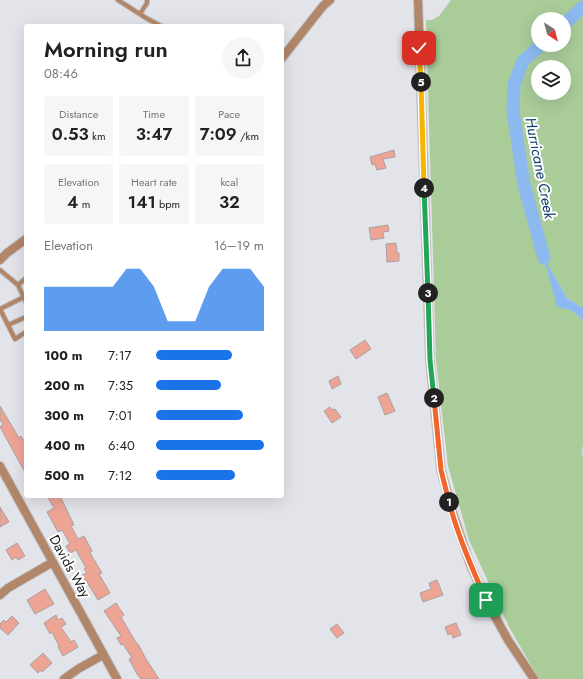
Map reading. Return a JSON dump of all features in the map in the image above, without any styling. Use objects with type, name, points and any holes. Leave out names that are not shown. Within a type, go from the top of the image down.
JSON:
[{"type":"street","points":[[284,55],[323,6],[330,0]]},
{"type":"street","points":[[417,1],[430,360],[441,470],[453,514],[470,564],[486,600],[508,640],[534,679]]},
{"type":"street","points":[[0,260],[24,240]]},
{"type":"street","name":"Davids Way","points":[[0,466],[117,679]]},
{"type":"street","points":[[0,595],[8,588],[53,562]]},
{"type":"street","points":[[64,679],[104,654]]},
{"type":"lane","points":[[118,0],[158,24]]},
{"type":"lane","points":[[140,14],[147,4],[147,0]]},
{"type":"lane","points":[[0,270],[18,285],[24,294]]},
{"type":"lane","points":[[18,285],[24,280]]},
{"type":"lane","points":[[24,297],[0,309],[15,339],[24,333]]},
{"type":"lane","points":[[8,326],[24,318]]},
{"type":"green space","points":[[451,0],[583,0],[583,308],[567,298],[545,260],[571,310],[583,320],[583,679],[539,679],[509,627],[469,540],[448,466],[436,360],[426,20],[432,20],[439,16]]},
{"type":"water","points":[[544,258],[567,298],[583,308],[583,320],[571,310],[557,307]]},
{"type":"building","points":[[394,150],[395,157],[383,159],[386,168],[377,170],[375,164],[372,165],[370,157]]},
{"type":"building","points":[[388,225],[389,231],[383,232],[384,238],[371,240],[369,228]]},
{"type":"building","points":[[396,243],[397,253],[399,253],[399,261],[387,262],[386,244]]},
{"type":"building","points":[[365,340],[371,349],[356,359],[350,350]]},
{"type":"building","points":[[338,376],[341,384],[332,389],[329,381]]},
{"type":"building","points":[[387,393],[395,411],[385,415],[378,397]]},
{"type":"building","points":[[0,406],[19,438],[21,436],[24,441],[24,470],[0,427],[3,424],[0,420]]},
{"type":"building","points":[[330,407],[332,410],[335,409],[341,417],[332,423],[324,411]]},
{"type":"building","points":[[48,498],[61,498],[74,525],[71,526],[78,539],[84,536],[92,551],[90,553],[102,573],[99,574],[110,593],[98,600],[82,575],[87,573],[84,569],[86,568],[76,550],[70,553],[66,546],[70,544],[62,530],[58,532],[47,512],[54,508]]},
{"type":"building","points":[[0,507],[9,522],[0,527]]},
{"type":"building","points":[[17,543],[25,556],[18,560],[16,557],[12,560],[6,550]]},
{"type":"building","points":[[437,580],[443,595],[423,602],[420,593],[431,589],[429,583]]},
{"type":"building","points":[[45,589],[54,604],[35,614],[27,600]]},
{"type":"building","points":[[116,603],[124,615],[121,617],[159,679],[141,679],[137,674],[129,659],[132,658],[117,638],[121,636],[104,611]]},
{"type":"building","points":[[56,615],[58,620],[62,618],[66,624],[61,627],[71,642],[74,640],[78,647],[63,656],[52,632],[50,634],[44,623]]},
{"type":"building","points":[[12,616],[19,623],[8,635],[0,628],[0,624],[4,620],[6,622]]},
{"type":"building","points":[[456,623],[461,635],[453,638],[451,633],[448,635],[445,627]]},
{"type":"building","points":[[337,624],[344,633],[337,638],[330,629]]},
{"type":"building","points":[[43,653],[52,663],[42,672],[41,670],[38,673],[30,665]]},
{"type":"waterway","name":"Hurricane Creek","points":[[571,18],[583,7]]},
{"type":"waterway","name":"Hurricane Creek","points":[[533,52],[523,61],[514,84],[513,111],[524,185],[544,258]]},
{"type":"route","points":[[419,48],[430,360],[441,470],[453,514],[470,564],[486,600]]}]
